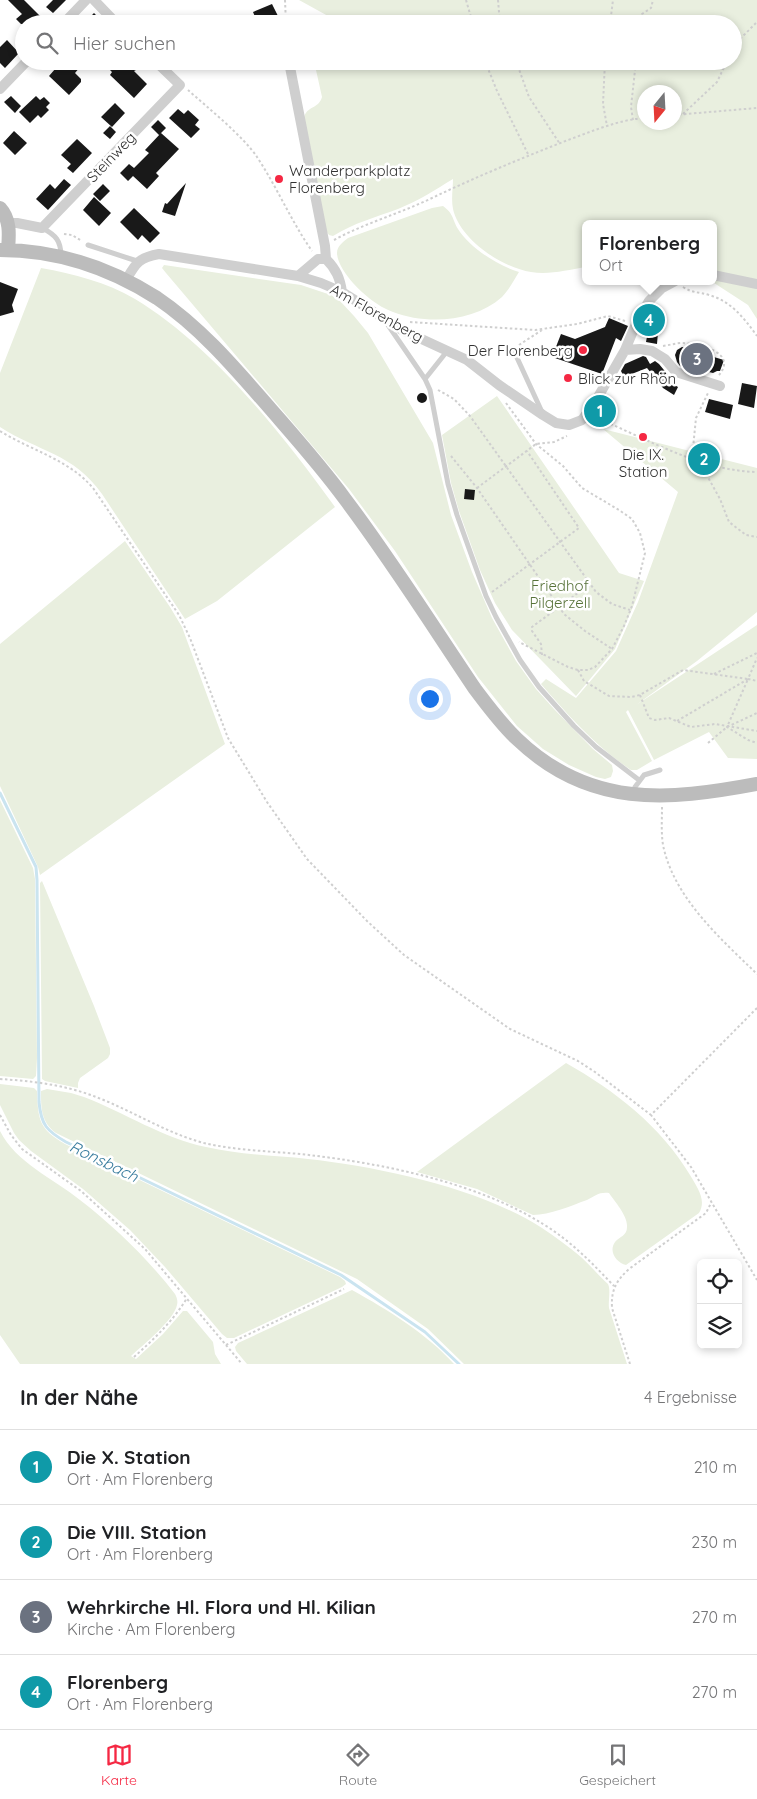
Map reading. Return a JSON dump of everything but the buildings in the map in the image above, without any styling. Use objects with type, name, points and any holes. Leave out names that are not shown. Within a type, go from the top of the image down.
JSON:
[{"type":"street","points":[[72,15],[86,0]]},
{"type":"street","points":[[94,0],[108,15]]},
{"type":"street","points":[[0,89],[18,70]]},
{"type":"street","points":[[164,70],[180,85]]},
{"type":"street","points":[[291,70],[326,246],[322,259],[298,276]]},
{"type":"street","name":"Steinweg","points":[[42,228],[180,85]]},
{"type":"street","points":[[0,208],[8,224],[4,250],[46,253],[105,271],[126,280],[175,311],[207,339],[296,439],[360,519],[475,689],[516,738],[542,759],[578,779],[608,790],[635,795],[662,796],[703,793],[757,784]]},
{"type":"street","points":[[8,224],[17,223],[42,228]]},
{"type":"street","name":"Am Florenberg","points":[[137,261],[144,257],[159,254],[298,276],[321,282],[342,292],[402,330],[448,350],[482,370],[499,385],[556,423],[575,424]]},
{"type":"street","points":[[322,259],[335,268],[341,282],[342,292]]},
{"type":"street","points":[[126,280],[137,261]]},
{"type":"street","points":[[717,276],[757,284]]},
{"type":"street","points":[[575,424],[582,420],[587,413],[617,364],[649,301],[662,288],[675,285]]},
{"type":"street","points":[[625,350],[640,349],[652,351],[665,359],[676,372],[716,384]]},
{"type":"lane","points":[[42,228],[57,237],[61,245],[61,257]]},
{"type":"lane","points":[[88,245],[137,261]]},
{"type":"lane","points":[[385,320],[425,379],[448,484],[457,515],[486,596],[520,660],[556,707],[596,747],[639,780]]},
{"type":"lane","points":[[513,349],[543,415]]},
{"type":"lane","points":[[425,379],[448,350]]},
{"type":"lane","points":[[635,795],[634,787],[639,780],[644,775],[660,770]]},
{"type":"path","points":[[285,0],[286,15]]},
{"type":"path","points":[[466,0],[470,15]]},
{"type":"path","points":[[498,0],[498,15]]},
{"type":"path","points":[[611,15],[613,0]]},
{"type":"path","points":[[642,15],[651,8],[653,0]]},
{"type":"path","points":[[742,37],[757,22]]},
{"type":"path","points":[[489,70],[529,155]]},
{"type":"path","points":[[519,70],[529,97],[560,144]]},
{"type":"path","points":[[604,70],[603,104],[608,126]]},
{"type":"path","points":[[633,120],[631,106],[635,70]]},
{"type":"path","points":[[683,114],[717,82],[723,70]]},
{"type":"path","points":[[180,85],[221,121],[256,156],[298,229],[322,259]]},
{"type":"path","points":[[683,114],[757,108]]},
{"type":"path","points":[[326,246],[345,234],[529,155],[608,126],[637,119]]},
{"type":"path","points":[[57,237],[65,234],[72,235],[88,245]]},
{"type":"path","points":[[680,285],[690,292],[709,295],[729,303],[757,336]]},
{"type":"path","points":[[404,321],[535,330],[578,324],[608,316],[636,324]]},
{"type":"path","points":[[513,349],[544,329]]},
{"type":"path","points":[[652,351],[672,344],[682,343],[717,352],[724,357],[725,362],[722,371],[696,418],[692,458]]},
{"type":"path","points":[[499,385],[502,397],[536,444],[563,466],[582,488],[632,519],[640,533],[645,553],[641,575],[630,610],[612,649],[595,667],[588,670],[578,670],[542,655],[507,636]]},
{"type":"path","points":[[428,388],[436,388],[454,399],[470,416],[596,592],[612,604],[630,610]]},
{"type":"path","points":[[587,413],[692,458],[734,470],[756,472]]},
{"type":"path","points":[[476,488],[536,444],[554,442],[566,437],[573,430],[575,424]]},
{"type":"path","points":[[0,431],[66,463],[78,472],[93,488],[185,625],[222,725],[237,754],[295,845],[319,873],[385,938],[427,972],[510,1029],[578,1061],[651,1115],[691,1167],[757,1280]]},
{"type":"path","points":[[439,440],[476,488],[564,614],[612,649]]},
{"type":"path","points":[[486,596],[579,528],[527,451]]},
{"type":"path","points":[[699,460],[717,493],[729,522],[746,535],[757,537]]},
{"type":"path","points":[[542,655],[541,644],[532,631],[532,627],[590,584]]},
{"type":"path","points":[[714,674],[757,653]]},
{"type":"path","points":[[727,727],[757,658]]},
{"type":"path","points":[[578,670],[584,681],[609,696],[631,698],[640,695],[683,670],[748,678],[757,681]]},
{"type":"path","points":[[677,721],[748,678]]},
{"type":"path","points":[[640,695],[649,718],[655,720],[669,718],[691,727],[714,724],[757,731]]},
{"type":"path","points":[[708,744],[727,727],[757,713]]},
{"type":"path","points":[[727,727],[757,743]]},
{"type":"path","points":[[662,796],[663,844],[677,880],[701,916],[757,974]]},
{"type":"path","points":[[651,1115],[757,1008]]},
{"type":"path","points":[[0,1079],[47,1084],[72,1089],[96,1097],[168,1130],[207,1143],[341,1160],[408,1173],[470,1190],[492,1198],[543,1224],[584,1254],[614,1286]]},
{"type":"path","points":[[0,1115],[11,1135],[22,1149],[81,1191],[145,1250],[242,1364]]},
{"type":"path","points":[[630,1364],[612,1308],[614,1286],[629,1270],[706,1213],[711,1204]]},
{"type":"path","points":[[226,1345],[344,1289]]},
{"type":"path","points":[[134,1357],[161,1332],[187,1298]]},
{"type":"green space","points":[[299,0],[757,0],[757,319],[748,305],[717,285],[717,220],[582,220],[582,268],[552,273],[531,272],[508,265],[473,242],[457,220],[453,209],[453,179],[405,206],[357,224],[333,236],[329,235],[326,231],[304,118],[307,111],[320,101],[322,97],[316,70],[742,70],[742,15],[326,15]]},
{"type":"green space","points":[[443,206],[451,214],[463,236],[477,249],[493,261],[519,272],[505,294],[491,305],[478,312],[450,319],[420,319],[406,316],[387,310],[366,296],[345,273],[340,265],[337,251],[339,246],[348,238],[432,208]]},
{"type":"green space","points":[[164,265],[301,285],[331,295],[341,302],[354,316],[368,333],[433,443],[451,515],[472,572],[492,618],[516,661],[536,689],[593,749],[612,765],[611,777],[605,779],[596,777],[569,765],[543,749],[517,726],[478,677],[395,551],[349,489],[166,273],[162,268]]},
{"type":"green space","points":[[41,268],[90,279],[113,288],[135,299],[164,318],[219,366],[244,393],[292,450],[335,507],[217,601],[185,619],[91,480],[55,454],[0,427],[0,373]]},
{"type":"green space","name":"Friedhof Pilgerzell","points":[[497,396],[619,573],[644,581],[615,649],[576,696],[512,630],[495,603],[480,570],[451,483],[442,435]]},
{"type":"green space","points":[[603,429],[757,468],[757,612],[697,661],[636,705],[757,625],[757,759],[728,758],[709,732],[654,760],[628,710],[626,712],[652,761],[637,770],[631,770],[594,741],[541,684],[546,679],[576,698],[616,651],[638,602],[678,492]]},
{"type":"green space","points":[[125,541],[182,627],[225,744],[40,875],[0,786],[0,644]]},
{"type":"green space","points":[[0,800],[33,868],[35,879],[37,1058],[36,1076],[33,1079],[0,1076]]},
{"type":"green space","points":[[42,881],[110,1048],[108,1058],[80,1078],[78,1088],[42,1079],[40,883]]},
{"type":"green space","points":[[566,1063],[619,1097],[651,1125],[678,1157],[702,1198],[699,1213],[626,1265],[614,1256],[612,1250],[615,1242],[626,1232],[627,1223],[621,1209],[609,1193],[600,1194],[553,1212],[533,1215],[477,1189],[417,1172]]},
{"type":"green space","points":[[0,1084],[34,1088],[37,1091],[39,1117],[45,1128],[56,1139],[340,1277],[346,1284],[234,1338],[227,1338],[130,1230],[83,1189],[19,1140],[0,1105]]},
{"type":"green space","points":[[47,1089],[84,1097],[190,1143],[232,1152],[336,1163],[397,1174],[460,1191],[489,1201],[517,1214],[542,1228],[567,1246],[585,1260],[608,1284],[609,1308],[627,1364],[464,1364],[428,1329],[357,1279],[56,1133],[47,1124],[43,1114],[41,1091]]},
{"type":"green space","points":[[0,1131],[15,1152],[25,1161],[80,1200],[118,1232],[154,1268],[175,1294],[177,1305],[175,1311],[157,1332],[131,1356],[136,1359],[163,1334],[183,1311],[187,1311],[213,1342],[215,1354],[221,1364],[20,1364],[0,1335]]},
{"type":"green space","points":[[352,1290],[419,1332],[454,1364],[247,1364],[236,1351],[235,1347],[238,1343]]},
{"type":"waterway","name":"Ronsbach","points":[[0,793],[36,867],[39,1102],[43,1122],[50,1131],[66,1142],[341,1275],[425,1332],[459,1364]]},
{"type":"place","name":"Wanderparkplatz Florenberg","points":[[279,179]]},
{"type":"place","name":"Florenberg","points":[[649,320]]},
{"type":"place","name":"Der Florenberg","points":[[583,350]]},
{"type":"place","name":"Wehrkirche Hl. Flora und Hl. Kilian","points":[[697,359]]},
{"type":"place","name":"Blick zur Rhön","points":[[568,378]]},
{"type":"place","name":"Die X. Station","points":[[600,411]]},
{"type":"place","name":"Die IX. Station","points":[[643,437]]},
{"type":"place","name":"Die VIII. Station","points":[[704,459]]}]
